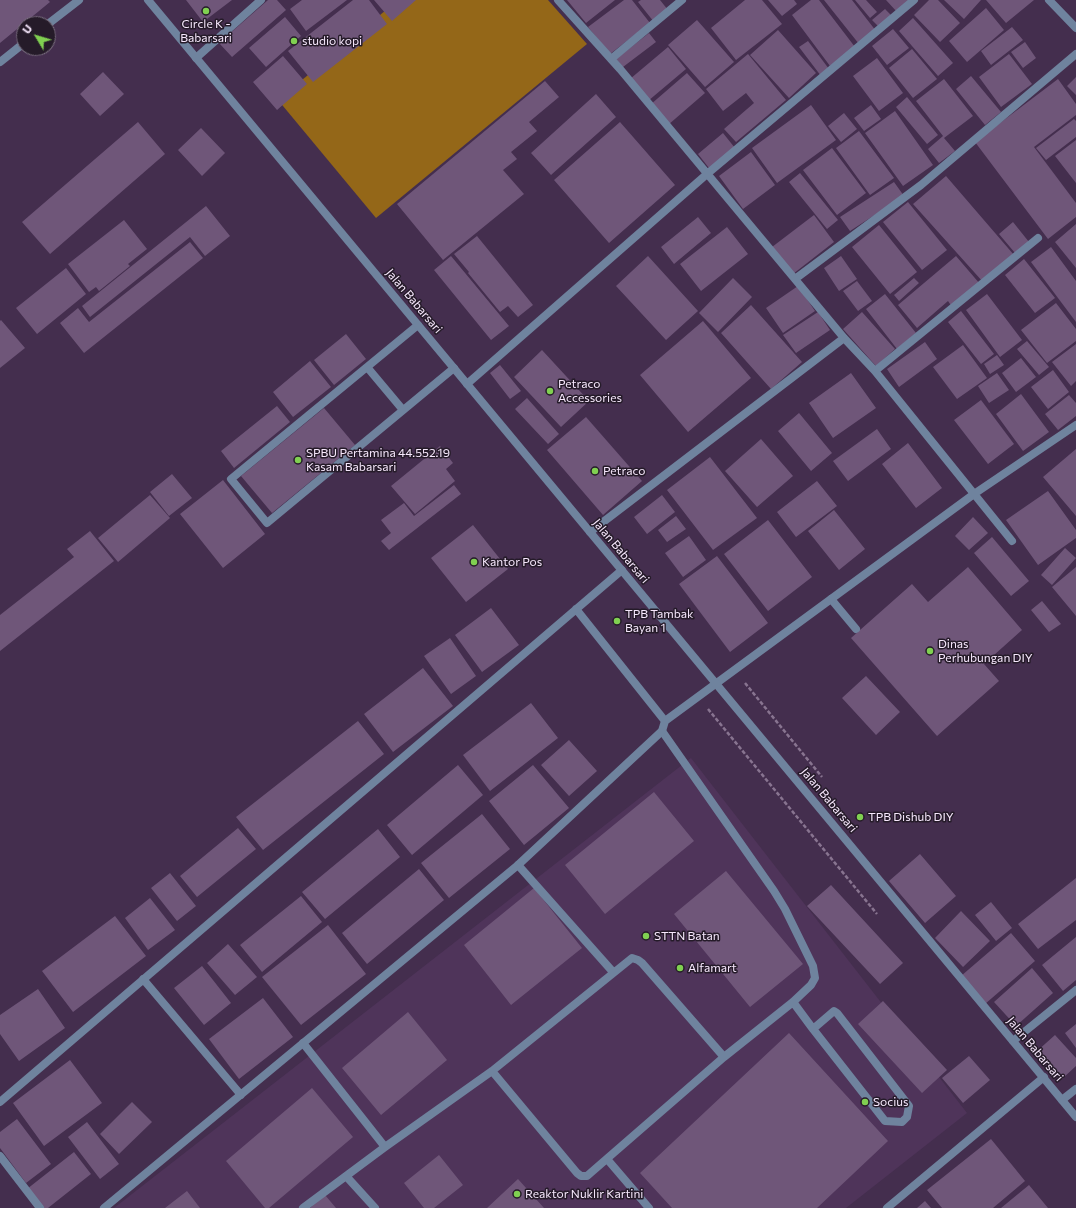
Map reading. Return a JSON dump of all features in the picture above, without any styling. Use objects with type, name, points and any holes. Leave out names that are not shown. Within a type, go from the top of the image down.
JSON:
[{"type":"street","points":[[56,18],[79,0]]},
{"type":"street","name":"Jalan Babarsari","points":[[148,0],[1076,1117]]},
{"type":"street","points":[[196,58],[261,0]]},
{"type":"street","points":[[558,0],[611,59],[844,338],[875,372],[1012,541]]},
{"type":"street","points":[[611,59],[682,0]]},
{"type":"street","points":[[468,384],[707,174],[914,0]]},
{"type":"street","points":[[1049,0],[1076,28]]},
{"type":"street","points":[[0,62],[16,49]]},
{"type":"street","points":[[795,279],[921,185],[1076,54]]},
{"type":"street","points":[[875,372],[1038,238]]},
{"type":"street","points":[[418,325],[231,479],[267,522],[454,368]]},
{"type":"street","points":[[590,532],[844,338]]},
{"type":"street","points":[[367,367],[403,410]]},
{"type":"street","points":[[104,1208],[518,865],[662,731],[665,721],[974,494],[1076,425]]},
{"type":"street","points":[[0,1102],[622,570]]},
{"type":"street","points":[[831,599],[856,629]]},
{"type":"street","points":[[576,609],[665,721]]},
{"type":"street","points":[[492,1071],[577,1173],[582,1176],[587,1176],[724,1057],[793,1002],[813,982],[815,978],[813,966],[774,890],[662,731]]},
{"type":"street","points":[[518,865],[613,972]]},
{"type":"street","points":[[303,1208],[385,1147],[492,1071],[632,958],[638,960],[724,1057]]},
{"type":"street","points":[[143,979],[241,1094]]},
{"type":"street","points":[[1013,1041],[1076,990]]},
{"type":"street","points":[[793,1002],[813,1029],[885,1121],[902,1122],[907,1117],[909,1106],[837,1013],[834,1011],[813,1029]]},
{"type":"street","points":[[303,1043],[385,1147]]},
{"type":"street","points":[[888,1208],[1044,1078]]},
{"type":"street","points":[[1062,1100],[1076,1089]]},
{"type":"street","points":[[0,1156],[40,1208]]},
{"type":"street","points":[[607,1159],[649,1208]]},
{"type":"street","points":[[346,1176],[375,1208]]},
{"type":"path","points":[[745,683],[822,777]]},
{"type":"path","points":[[706,707],[877,914]]},
{"type":"shaded area","points":[[398,0],[548,0],[587,44],[376,218],[278,100]]},
{"type":"shaded area","name":"STTN Batan","points":[[691,758],[967,1113],[846,1208],[114,1208]]},
{"type":"building","points":[[0,0],[48,0],[50,2],[33,16],[16,16],[16,30],[0,43]]},
{"type":"building","name":"Circle K - Babarsari","points":[[186,0],[232,0],[203,22]]},
{"type":"building","points":[[268,0],[277,0],[286,10],[232,57],[219,43]]},
{"type":"building","points":[[302,0],[347,0],[306,31],[290,9]]},
{"type":"building","points":[[353,0],[369,0],[387,24],[313,82],[288,51]]},
{"type":"building","points":[[374,0],[416,0],[392,21]]},
{"type":"building","points":[[567,0],[615,0],[586,23]]},
{"type":"building","points":[[624,0],[632,0],[650,23],[610,54],[588,27]]},
{"type":"building","points":[[641,0],[660,0],[668,10],[654,22],[638,2]]},
{"type":"building","points":[[745,0],[762,0],[782,24],[736,60],[711,28]]},
{"type":"building","points":[[768,0],[794,0],[797,4],[782,16]]},
{"type":"building","points":[[811,0],[819,0],[855,47],[830,66],[792,15]]},
{"type":"building","points":[[824,0],[852,0],[876,31],[859,44]]},
{"type":"building","points":[[855,0],[866,0],[877,12],[870,18]]},
{"type":"building","points":[[886,0],[909,0],[897,12]]},
{"type":"building","points":[[929,0],[938,0],[960,23],[940,42],[914,15]]},
{"type":"building","points":[[944,0],[981,0],[964,19]]},
{"type":"building","points":[[986,0],[1034,0],[1006,23]]},
{"type":"building","points":[[986,8],[1004,30],[967,62],[949,41]]},
{"type":"building","points":[[885,9],[892,16],[879,27],[872,20]]},
{"type":"building","points":[[285,17],[301,36],[266,67],[249,48]]},
{"type":"building","points":[[913,18],[953,63],[938,76],[899,31]]},
{"type":"building","points":[[697,20],[734,62],[705,87],[668,45]]},
{"type":"building","points":[[1012,27],[1023,40],[991,65],[981,51]]},
{"type":"building","points":[[893,29],[909,48],[887,65],[872,46]]},
{"type":"building","points":[[778,30],[816,73],[789,98],[750,55]]},
{"type":"building","points":[[649,33],[656,42],[623,67],[616,59]]},
{"type":"building","points":[[808,41],[829,69],[821,76],[799,47]]},
{"type":"building","points":[[1025,42],[1036,58],[1023,68],[1011,52]]},
{"type":"building","points":[[668,47],[686,69],[648,101],[630,79]]},
{"type":"building","points":[[912,49],[937,79],[913,98],[889,68]]},
{"type":"building","points":[[748,54],[786,100],[736,142],[724,129],[754,103],[746,93],[723,111],[706,89]]},
{"type":"building","points":[[1009,54],[1032,84],[1001,107],[979,77]]},
{"type":"building","points":[[283,56],[307,84],[277,110],[253,82]]},
{"type":"building","points":[[877,58],[903,93],[879,111],[853,76]]},
{"type":"building","points":[[103,72],[124,94],[100,116],[80,94]]},
{"type":"building","points":[[687,73],[705,93],[668,125],[650,105]]},
{"type":"building","points":[[971,76],[1001,112],[985,125],[956,89]]},
{"type":"building","points":[[1076,77],[1076,95],[1067,86]]},
{"type":"building","points":[[944,79],[973,116],[944,138],[955,151],[939,163],[928,149],[943,136],[916,101]]},
{"type":"building","points":[[1058,79],[1076,104],[1076,115],[1034,147],[1076,203],[1076,217],[1048,239],[975,142]]},
{"type":"building","points":[[545,81],[559,97],[529,122],[537,131],[511,152],[517,159],[503,170],[524,194],[443,260],[397,204]]},
{"type":"building","points":[[596,94],[616,117],[551,175],[531,153]]},
{"type":"building","points":[[907,97],[938,135],[927,144],[896,107]]},
{"type":"building","points":[[811,105],[836,140],[777,183],[752,148]]},
{"type":"building","points":[[871,105],[881,119],[864,131],[854,118]]},
{"type":"building","points":[[895,111],[933,165],[903,186],[865,133]]},
{"type":"building","points":[[844,113],[857,129],[841,142],[828,126]]},
{"type":"building","points":[[1074,119],[1076,121],[1076,137],[1046,160],[1036,148]]},
{"type":"building","points":[[138,122],[165,154],[50,254],[22,222]]},
{"type":"building","points":[[620,122],[675,185],[609,243],[554,180]]},
{"type":"building","points":[[201,128],[225,153],[202,176],[178,150]]},
{"type":"building","points":[[859,131],[894,178],[870,195],[836,148]]},
{"type":"building","points":[[723,133],[735,148],[709,168],[698,154]]},
{"type":"building","points":[[1076,140],[1076,183],[1055,156]]},
{"type":"building","points":[[832,148],[866,193],[837,215],[803,170]]},
{"type":"building","points":[[751,152],[775,185],[743,209],[719,176]]},
{"type":"building","points":[[800,173],[838,220],[827,229],[789,182]]},
{"type":"building","points":[[946,176],[1014,255],[983,282],[913,204]]},
{"type":"building","points":[[894,182],[904,196],[850,231],[840,217]]},
{"type":"building","points":[[908,202],[947,250],[922,270],[883,222]]},
{"type":"building","points":[[206,206],[230,236],[205,256],[190,237],[90,317],[82,306]]},
{"type":"building","points":[[814,215],[834,242],[793,274],[772,247]]},
{"type":"building","points":[[698,217],[711,233],[674,264],[661,247]]},
{"type":"building","points":[[124,220],[147,249],[128,264],[130,266],[99,291],[96,287],[89,292],[68,264]]},
{"type":"building","points":[[1013,222],[1029,242],[1015,253],[999,234]]},
{"type":"building","points":[[1076,224],[1076,268],[1055,242]]},
{"type":"building","points":[[879,225],[917,272],[890,294],[852,247]]},
{"type":"building","points":[[727,227],[748,254],[701,291],[680,264]]},
{"type":"building","points":[[477,236],[533,305],[518,317],[508,306],[500,312],[454,254]]},
{"type":"building","points":[[190,242],[203,258],[84,353],[60,323],[78,308],[89,322]]},
{"type":"building","points":[[1051,247],[1076,281],[1076,322],[1031,262]]},
{"type":"building","points":[[451,256],[509,326],[491,340],[434,270]]},
{"type":"building","points":[[648,256],[698,311],[666,340],[616,286]]},
{"type":"building","points":[[841,256],[857,279],[839,291],[824,268]]},
{"type":"building","points":[[956,256],[980,284],[952,307],[948,301],[917,328],[898,305]]},
{"type":"building","points":[[1024,259],[1055,298],[1035,313],[1005,275]]},
{"type":"building","points":[[66,268],[86,294],[37,334],[16,308]]},
{"type":"building","points":[[733,278],[752,297],[718,332],[699,313]]},
{"type":"building","points":[[914,278],[919,283],[899,301],[894,295]]},
{"type":"building","points":[[857,281],[872,301],[858,311],[843,291]]},
{"type":"building","points":[[798,286],[815,311],[783,333],[766,308]]},
{"type":"building","points":[[885,294],[916,333],[897,349],[866,309]]},
{"type":"building","points":[[987,294],[1022,340],[1000,357],[966,310]]},
{"type":"building","points":[[1056,303],[1076,329],[1076,341],[1047,363],[1021,330]]},
{"type":"building","points":[[751,305],[802,362],[771,389],[721,333]]},
{"type":"building","points":[[961,311],[994,354],[981,364],[948,322]]},
{"type":"building","points":[[818,312],[830,330],[796,353],[783,335]]},
{"type":"building","points":[[862,312],[895,349],[876,366],[843,329]]},
{"type":"building","points":[[1,320],[25,348],[0,368],[0,321]]},
{"type":"building","points":[[703,321],[751,378],[688,432],[640,375]]},
{"type":"building","points":[[346,334],[366,359],[334,385],[314,360]]},
{"type":"building","points":[[1027,341],[1049,367],[1039,375],[1017,349]]},
{"type":"building","points":[[925,342],[937,359],[899,387],[887,369]]},
{"type":"building","points":[[1076,344],[1076,381],[1071,386],[1052,362]]},
{"type":"building","points":[[963,345],[987,378],[957,399],[933,367]]},
{"type":"building","points":[[542,350],[589,401],[561,427],[514,377]]},
{"type":"building","points":[[997,355],[1004,365],[990,374],[984,364]]},
{"type":"building","points":[[1021,358],[1036,377],[1016,392],[1002,373]]},
{"type":"building","points":[[310,361],[331,387],[293,417],[273,392]]},
{"type":"building","points":[[500,365],[521,391],[510,399],[490,373]]},
{"type":"building","points":[[1053,370],[1069,392],[1048,409],[1031,387]]},
{"type":"building","points":[[851,373],[876,408],[833,438],[809,403]]},
{"type":"building","points":[[997,373],[1009,390],[989,403],[978,386]]},
{"type":"building","points":[[1021,394],[1049,432],[1023,451],[996,414]]},
{"type":"building","points":[[1069,395],[1076,403],[1076,416],[1058,430],[1045,414]]},
{"type":"building","points":[[527,398],[559,434],[548,444],[515,409]]},
{"type":"building","points":[[981,400],[1014,444],[988,464],[954,420]]},
{"type":"building","points":[[277,406],[290,422],[234,468],[221,451]]},
{"type":"building","name":"SPBU Pertamina 44.552.19 Kasam Babarsari","points":[[324,408],[355,445],[272,513],[241,476]]},
{"type":"building","points":[[799,413],[832,453],[811,471],[778,431]]},
{"type":"building","points":[[586,417],[642,481],[603,515],[547,450]]},
{"type":"building","points":[[877,429],[891,449],[848,481],[833,461]]},
{"type":"building","points":[[761,439],[793,476],[757,507],[725,471]]},
{"type":"building","points":[[908,443],[942,488],[916,508],[882,464]]},
{"type":"building","points":[[440,446],[453,463],[446,469],[455,481],[415,514],[391,486]]},
{"type":"building","points":[[1076,449],[1076,516],[1043,477]]},
{"type":"building","points":[[710,457],[757,518],[713,550],[667,490]]},
{"type":"building","points":[[172,474],[192,498],[169,516],[150,492]]},
{"type":"building","points":[[223,480],[265,534],[223,568],[180,514]]},
{"type":"building","points":[[817,481],[837,506],[796,537],[777,512]]},
{"type":"building","points":[[454,485],[461,494],[389,550],[381,541],[391,533],[381,520],[404,503],[414,516]]},
{"type":"building","points":[[1048,491],[1076,530],[1076,538],[1038,565],[1006,520]]},
{"type":"building","points":[[150,495],[170,518],[118,562],[98,538]]},
{"type":"building","points":[[662,495],[675,512],[647,534],[634,517]]},
{"type":"building","points":[[834,510],[865,549],[839,570],[808,531]]},
{"type":"building","points":[[676,516],[686,529],[667,542],[658,530]]},
{"type":"building","points":[[973,517],[988,533],[969,550],[955,536]]},
{"type":"building","points":[[768,520],[812,577],[768,611],[724,554]]},
{"type":"building","points":[[473,525],[508,569],[466,602],[431,558]]},
{"type":"building","points":[[90,531],[114,561],[0,651],[0,615],[74,557],[67,549]]},
{"type":"building","points":[[689,536],[706,560],[683,577],[665,553]]},
{"type":"building","points":[[992,537],[1029,581],[1011,596],[974,553]]},
{"type":"building","points":[[1065,548],[1076,558],[1052,585],[1041,575]]},
{"type":"building","points":[[717,556],[768,623],[730,652],[679,584]]},
{"type":"building","name":"Dinas Perhubungan DIY","points":[[968,567],[1022,630],[984,664],[999,681],[937,736],[851,638],[912,584],[928,602]]},
{"type":"building","points":[[1076,567],[1076,616],[1052,587]]},
{"type":"building","points":[[1042,601],[1061,624],[1049,632],[1031,610]]},
{"type":"building","points":[[491,608],[519,645],[482,672],[455,635]]},
{"type":"building","points":[[450,638],[476,676],[451,694],[424,656]]},
{"type":"building","points":[[423,668],[453,706],[393,752],[364,714]]},
{"type":"building","points":[[866,676],[900,712],[876,735],[842,698]]},
{"type":"building","points":[[531,703],[558,738],[490,791],[463,755]]},
{"type":"building","points":[[358,721],[384,754],[263,850],[236,817]]},
{"type":"building","points":[[569,740],[597,771],[569,796],[541,765]]},
{"type":"building","points":[[458,765],[483,795],[412,855],[387,825]]},
{"type":"building","points":[[533,765],[569,808],[524,845],[489,801]]},
{"type":"building","points":[[654,792],[694,841],[605,914],[565,865]]},
{"type":"building","points":[[482,814],[510,849],[449,898],[421,863]]},
{"type":"building","points":[[238,828],[256,849],[197,897],[180,876]]},
{"type":"building","points":[[378,829],[400,857],[325,919],[302,892]]},
{"type":"building","points":[[920,854],[956,896],[925,923],[889,881]]},
{"type":"building","points":[[419,869],[444,900],[367,964],[342,933]]},
{"type":"building","points":[[726,871],[803,964],[750,1007],[674,914]]},
{"type":"building","points":[[170,873],[196,906],[177,921],[151,888]]},
{"type":"building","points":[[1076,878],[1076,920],[1038,949],[1018,924]]},
{"type":"building","points":[[831,885],[903,963],[880,984],[807,906]]},
{"type":"building","points":[[534,888],[582,948],[511,1005],[464,945]]},
{"type":"building","points":[[301,896],[322,922],[262,972],[240,945]]},
{"type":"building","points":[[150,898],[175,930],[148,950],[125,918]]},
{"type":"building","points":[[991,902],[1012,928],[996,941],[975,915]]},
{"type":"building","points":[[961,911],[990,941],[963,967],[935,938]]},
{"type":"building","points":[[115,916],[146,956],[73,1012],[42,971]]},
{"type":"building","points":[[328,925],[366,974],[301,1025],[262,977]]},
{"type":"building","points":[[1011,933],[1035,961],[985,1004],[961,976]]},
{"type":"building","points":[[1076,937],[1076,980],[1063,991],[1042,965]]},
{"type":"building","points":[[228,944],[257,977],[235,995],[207,963]]},
{"type":"building","points":[[202,966],[231,1003],[204,1025],[174,988]]},
{"type":"building","points":[[1032,968],[1053,993],[1016,1026],[994,1002]]},
{"type":"building","points":[[38,989],[65,1028],[19,1061],[0,1034],[0,1015]]},
{"type":"building","points":[[263,998],[293,1037],[239,1079],[209,1039]]},
{"type":"building","points":[[883,1001],[947,1070],[922,1093],[858,1024]]},
{"type":"building","points":[[408,1012],[447,1060],[381,1115],[342,1068]]},
{"type":"building","points":[[1076,1024],[1076,1048],[1065,1033]]},
{"type":"building","points":[[789,1033],[888,1141],[817,1208],[672,1208],[640,1173]]},
{"type":"building","points":[[1055,1035],[1076,1058],[1076,1066],[1062,1079],[1036,1052]]},
{"type":"building","points":[[969,1056],[990,1080],[963,1103],[942,1078]]},
{"type":"building","points":[[70,1060],[102,1103],[44,1146],[13,1103]]},
{"type":"building","points":[[312,1088],[353,1137],[269,1208],[265,1208],[226,1161]]},
{"type":"building","points":[[132,1102],[152,1122],[119,1154],[100,1134]]},
{"type":"building","points":[[17,1119],[51,1164],[26,1183],[0,1148],[0,1132]]},
{"type":"building","points":[[87,1122],[119,1164],[100,1179],[68,1137]]},
{"type":"building","points":[[991,1139],[1025,1181],[993,1208],[942,1208],[927,1190]]},
{"type":"building","points":[[74,1152],[91,1174],[48,1208],[42,1208],[27,1189]]},
{"type":"building","points":[[439,1155],[463,1185],[434,1208],[424,1208],[404,1183]]},
{"type":"building","name":"Reaktor Nuklir Kartini","points":[[518,1179],[544,1208],[487,1208]]},
{"type":"building","points":[[1029,1185],[1048,1208],[1001,1208]]},
{"type":"building","points":[[187,1191],[200,1208],[165,1208]]},
{"type":"building","points":[[325,1195],[336,1208],[310,1208]]},
{"type":"building","points":[[925,1201],[931,1208],[917,1208]]},
{"type":"place","name":"Circle K - Babarsari","points":[[206,11]]},
{"type":"place","name":"studio kopi","points":[[294,41]]},
{"type":"place","name":"Petraco Accessories","points":[[550,391]]},
{"type":"place","name":"SPBU Pertamina 44.552.19 Kasam Babarsari","points":[[298,460]]},
{"type":"place","name":"Petraco","points":[[595,471]]},
{"type":"place","name":"Kantor Pos","points":[[474,562]]},
{"type":"place","name":"TPB Tambak Bayan 1","points":[[617,621]]},
{"type":"place","name":"Dinas Perhubungan DIY","points":[[930,651]]},
{"type":"place","name":"TPB Dishub DIY","points":[[860,817]]},
{"type":"place","name":"STTN Batan","points":[[646,936]]},
{"type":"place","name":"Alfamart","points":[[680,968]]},
{"type":"place","name":"Socius","points":[[865,1102]]},
{"type":"place","name":"Reaktor Nuklir Kartini","points":[[517,1194]]}]
